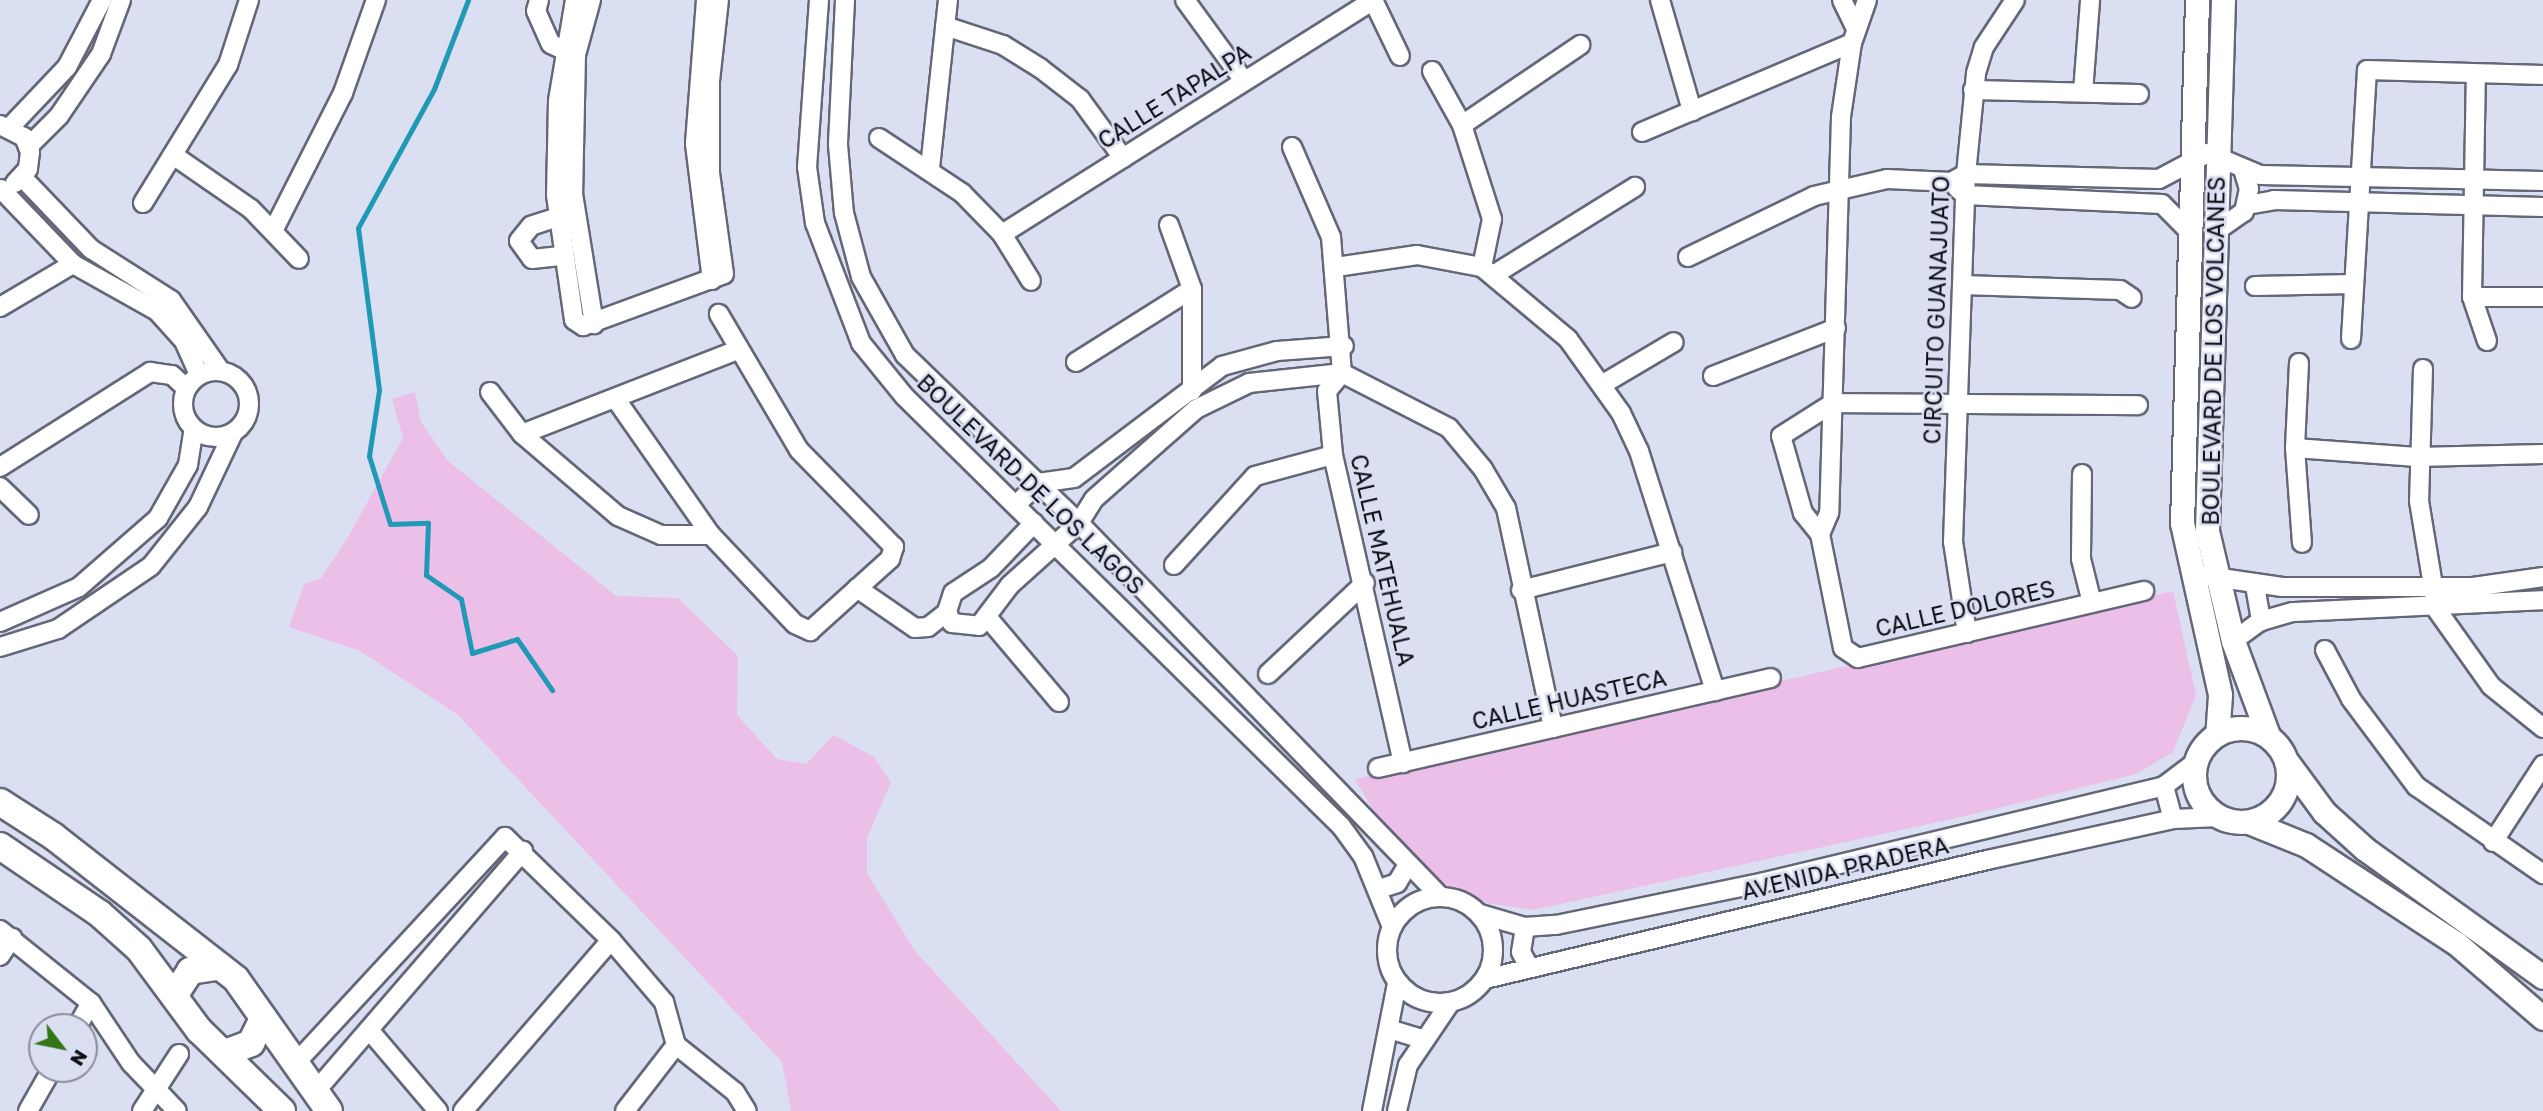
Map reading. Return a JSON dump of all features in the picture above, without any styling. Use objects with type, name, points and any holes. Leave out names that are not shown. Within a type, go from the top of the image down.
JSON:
[{"type":"main road","points":[[0,802],[247,989],[293,1066],[322,1102]]},
{"type":"main road","points":[[0,846],[100,914],[138,948],[199,1030],[228,1052],[282,1111]]},
{"type":"main road","points":[[174,996],[190,971],[220,966]]},
{"type":"main road","points":[[228,1052],[251,1043],[263,1018]]},
{"type":"street","points":[[28,146],[5,126],[67,67],[102,0]]},
{"type":"street","points":[[121,0],[101,54],[59,116],[28,146],[22,177],[1,189],[73,264],[157,311],[184,341],[200,374]]},
{"type":"street","points":[[143,203],[176,157],[228,65],[249,0]]},
{"type":"street","points":[[274,229],[343,93],[376,0]]},
{"type":"street","points":[[539,0],[540,25],[570,54]]},
{"type":"street","points":[[575,0],[558,218],[594,324],[712,280],[725,268],[710,173],[710,81],[719,0]]},
{"type":"street","points":[[570,54],[591,0]]},
{"type":"street","points":[[706,0],[695,144],[712,280]]},
{"type":"street","name":"BOULEVARD DE LOS LAGOS","points":[[819,0],[807,167],[815,223],[835,287],[862,343],[904,396],[1341,827],[1379,889],[1392,927]]},
{"type":"street","name":"BOULEVARD DE LOS LAGOS","points":[[845,0],[838,145],[844,213],[861,277],[905,355],[1079,523],[1440,896]]},
{"type":"street","points":[[930,168],[947,0]]},
{"type":"street","points":[[1185,0],[1244,81]]},
{"type":"street","points":[[1373,0],[1400,56]]},
{"type":"street","name":"CALLE TAPALPA","points":[[1002,234],[1373,0]]},
{"type":"street","points":[[1660,0],[1692,111]]},
{"type":"street","points":[[1842,0],[1854,36]]},
{"type":"street","points":[[1867,0],[1854,36],[1840,117],[1840,187],[1836,328],[1833,403],[1829,513],[1820,534],[1803,513],[1781,436],[1833,403],[2138,405]]},
{"type":"street","name":"CIRCUITO GUANAJUATO","points":[[1958,178],[1973,90],[1984,47],[2015,0]]},
{"type":"street","points":[[2083,92],[2090,0]]},
{"type":"street","name":"BOULEVARD DE LOS VOLCANES","points":[[2197,0],[2181,490],[2190,574],[2220,695],[2217,734]]},
{"type":"street","name":"BOULEVARD DE LOS VOLCANES","points":[[2223,0],[2206,504],[2216,577],[2233,641],[2268,735]]},
{"type":"street","points":[[945,26],[1003,45],[1040,68],[1080,99],[1123,158]]},
{"type":"street","points":[[1642,132],[1854,36]]},
{"type":"street","points":[[1462,125],[1580,45]]},
{"type":"street","points":[[2351,339],[2356,177],[2367,70],[2543,75]]},
{"type":"street","points":[[1432,71],[1462,125],[1492,219],[1488,270]]},
{"type":"street","points":[[2476,75],[2472,297],[2487,341]]},
{"type":"street","points":[[1973,90],[2139,94]]},
{"type":"street","points":[[878,138],[930,168],[1002,234],[1031,281]]},
{"type":"street","points":[[564,146],[567,248]]},
{"type":"street","points":[[1292,147],[1313,188],[1336,267],[1344,346],[1342,373]]},
{"type":"street","points":[[1688,257],[1840,187],[1886,179],[2170,176],[2192,156],[2218,154],[2244,173],[2543,181]]},
{"type":"street","points":[[176,157],[274,229],[299,259]]},
{"type":"street","points":[[2215,232],[2239,219],[2247,205],[2244,173]]},
{"type":"street","points":[[2170,176],[2168,206],[2190,232]]},
{"type":"street","points":[[0,647],[92,611],[124,590],[175,538],[218,471],[233,433],[248,413],[249,397],[239,379],[220,370],[171,300],[91,249],[22,177]]},
{"type":"street","points":[[1958,178],[1965,195],[2168,206]]},
{"type":"street","points":[[1488,270],[1635,187]]},
{"type":"street","name":"CIRCUITO GUANAJUATO","points":[[1965,195],[1953,542],[1967,632]]},
{"type":"street","points":[[2247,205],[2274,200],[2475,209],[2543,207]]},
{"type":"street","points":[[558,218],[531,226],[519,241],[532,260],[567,248]]},
{"type":"street","points":[[1169,225],[1192,289],[1191,386],[1196,409]]},
{"type":"street","points":[[1336,267],[1417,255],[1488,270],[1568,339],[1603,384],[1639,451],[1715,691]]},
{"type":"street","points":[[0,307],[73,264]]},
{"type":"street","points":[[2255,286],[2353,284]]},
{"type":"street","points":[[1962,285],[2120,290],[2132,298]]},
{"type":"street","points":[[1076,362],[1192,289]]},
{"type":"street","points":[[2472,297],[2543,297]]},
{"type":"street","points":[[615,398],[711,535],[802,630],[810,632],[890,559],[891,538],[799,450],[737,350],[719,314]]},
{"type":"street","points":[[1713,376],[1836,328]]},
{"type":"street","points":[[1603,384],[1674,342]]},
{"type":"street","points":[[1016,505],[1038,483],[1074,478],[1191,386],[1251,357],[1344,346]]},
{"type":"street","points":[[522,434],[737,350]]},
{"type":"street","points":[[2299,363],[2295,448],[2302,543]]},
{"type":"street","points":[[2423,369],[2417,457],[2431,588],[2437,610],[2491,686],[2543,728]]},
{"type":"street","points":[[220,370],[200,374],[186,388],[183,410],[194,429],[212,437],[233,433]]},
{"type":"street","points":[[0,467],[150,372],[173,375],[186,388]]},
{"type":"street","points":[[947,612],[959,628],[988,618],[1010,585],[1079,523],[1094,499],[1196,409],[1249,383],[1342,373],[1449,428],[1483,469],[1506,508],[1521,590],[1553,728]]},
{"type":"street","name":"CALLE MATEHUALA","points":[[1342,373],[1327,391],[1333,455],[1365,583],[1403,763]]},
{"type":"street","points":[[490,392],[522,434],[640,530],[711,535]]},
{"type":"street","points":[[0,622],[79,587],[158,518],[188,465],[194,429]]},
{"type":"street","points":[[1122,442],[1138,461]]},
{"type":"street","points":[[2295,448],[2417,457],[2543,454]]},
{"type":"street","points":[[1174,565],[1255,476],[1333,455]]},
{"type":"street","points":[[2082,474],[2081,559],[2092,603]]},
{"type":"street","points":[[1074,478],[1094,499]]},
{"type":"street","points":[[0,487],[29,515]]},
{"type":"street","points":[[857,588],[915,628],[928,627],[947,612],[953,593],[991,568],[1034,523]]},
{"type":"street","name":"CALLE DOLORES","points":[[1820,534],[1833,614],[1850,656],[2144,591]]},
{"type":"street","points":[[1521,590],[1672,552]]},
{"type":"street","points":[[2190,574],[2255,586],[2431,588],[2543,577]]},
{"type":"street","points":[[1268,674],[1365,583]]},
{"type":"street","points":[[2255,586],[2261,621]]},
{"type":"street","points":[[79,587],[92,611]]},
{"type":"street","points":[[2233,641],[2261,621],[2305,611],[2437,610],[2543,600]]},
{"type":"street","points":[[988,618],[1059,702]]},
{"type":"street","points":[[2325,650],[2393,762],[2442,808],[2543,874]]},
{"type":"street","name":"CALLE HUASTECA","points":[[1378,768],[1771,678]]},
{"type":"street","points":[[2220,695],[2251,692]]},
{"type":"street","points":[[2543,977],[2404,879],[2324,812],[2268,735],[2243,727],[2217,734],[2196,762],[2196,788],[2219,817],[2249,822],[2306,845],[2456,943],[2543,1018]]},
{"type":"street","name":"AVENIDA PRADERA","points":[[1480,914],[1525,927],[1765,882],[2164,786],[2196,762]]},
{"type":"street","points":[[2249,822],[2276,807],[2288,764]]},
{"type":"street","points":[[2493,842],[2543,765]]},
{"type":"street","points":[[2164,786],[2173,819]]},
{"type":"street","points":[[2306,845],[2324,812]]},
{"type":"street","name":"AVENIDA PRADERA","points":[[1485,979],[1528,965],[2173,819],[2219,817]]},
{"type":"street","points":[[293,1066],[383,976],[495,841],[513,840],[611,940],[664,1002],[676,1045],[735,1092],[747,1111]]},
{"type":"street","points":[[1947,840],[1952,868]]},
{"type":"street","points":[[322,1102],[370,1031],[523,851]]},
{"type":"street","points":[[1379,889],[1397,883],[1408,865]]},
{"type":"street","points":[[1765,882],[1771,910]]},
{"type":"street","points":[[1396,1111],[1422,1039],[1450,1003],[1485,979],[1493,946],[1480,914],[1440,896],[1412,905],[1392,927],[1386,956],[1397,983],[1421,1001],[1450,1003]]},
{"type":"street","points":[[1525,927],[1521,952],[1528,965]]},
{"type":"street","points":[[0,956],[6,934],[91,1003],[156,1090],[177,1111]]},
{"type":"street","points":[[463,1111],[611,940]]},
{"type":"street","points":[[383,976],[402,995]]},
{"type":"street","points":[[1372,1111],[1397,983]]},
{"type":"street","points":[[85,1013],[91,1003]]},
{"type":"street","points":[[1389,1029],[1422,1039]]},
{"type":"street","points":[[370,1031],[438,1111]]},
{"type":"street","points":[[625,1111],[676,1045]]},
{"type":"street","points":[[142,1111],[179,1054]]},
{"type":"street","points":[[28,1111],[44,1083]]},
{"type":"shaded area","points":[[415,392],[421,422],[448,461],[616,596],[678,598],[738,656],[737,715],[777,759],[806,764],[834,735],[874,757],[891,782],[867,838],[867,873],[915,951],[1061,1111],[791,1111],[782,1062],[458,715],[360,651],[289,627],[304,584],[321,578],[347,539],[403,438],[392,399]]},
{"type":"shaded area","points":[[2173,591],[2196,695],[2173,752],[2136,774],[1970,815],[1533,910],[1474,901],[1419,869],[1390,840],[1355,779]]},
{"type":"waterway","points":[[468,0],[434,89],[358,228],[379,390],[369,456],[390,524],[428,523],[426,575],[461,599],[472,653],[517,639],[552,690]]}]
